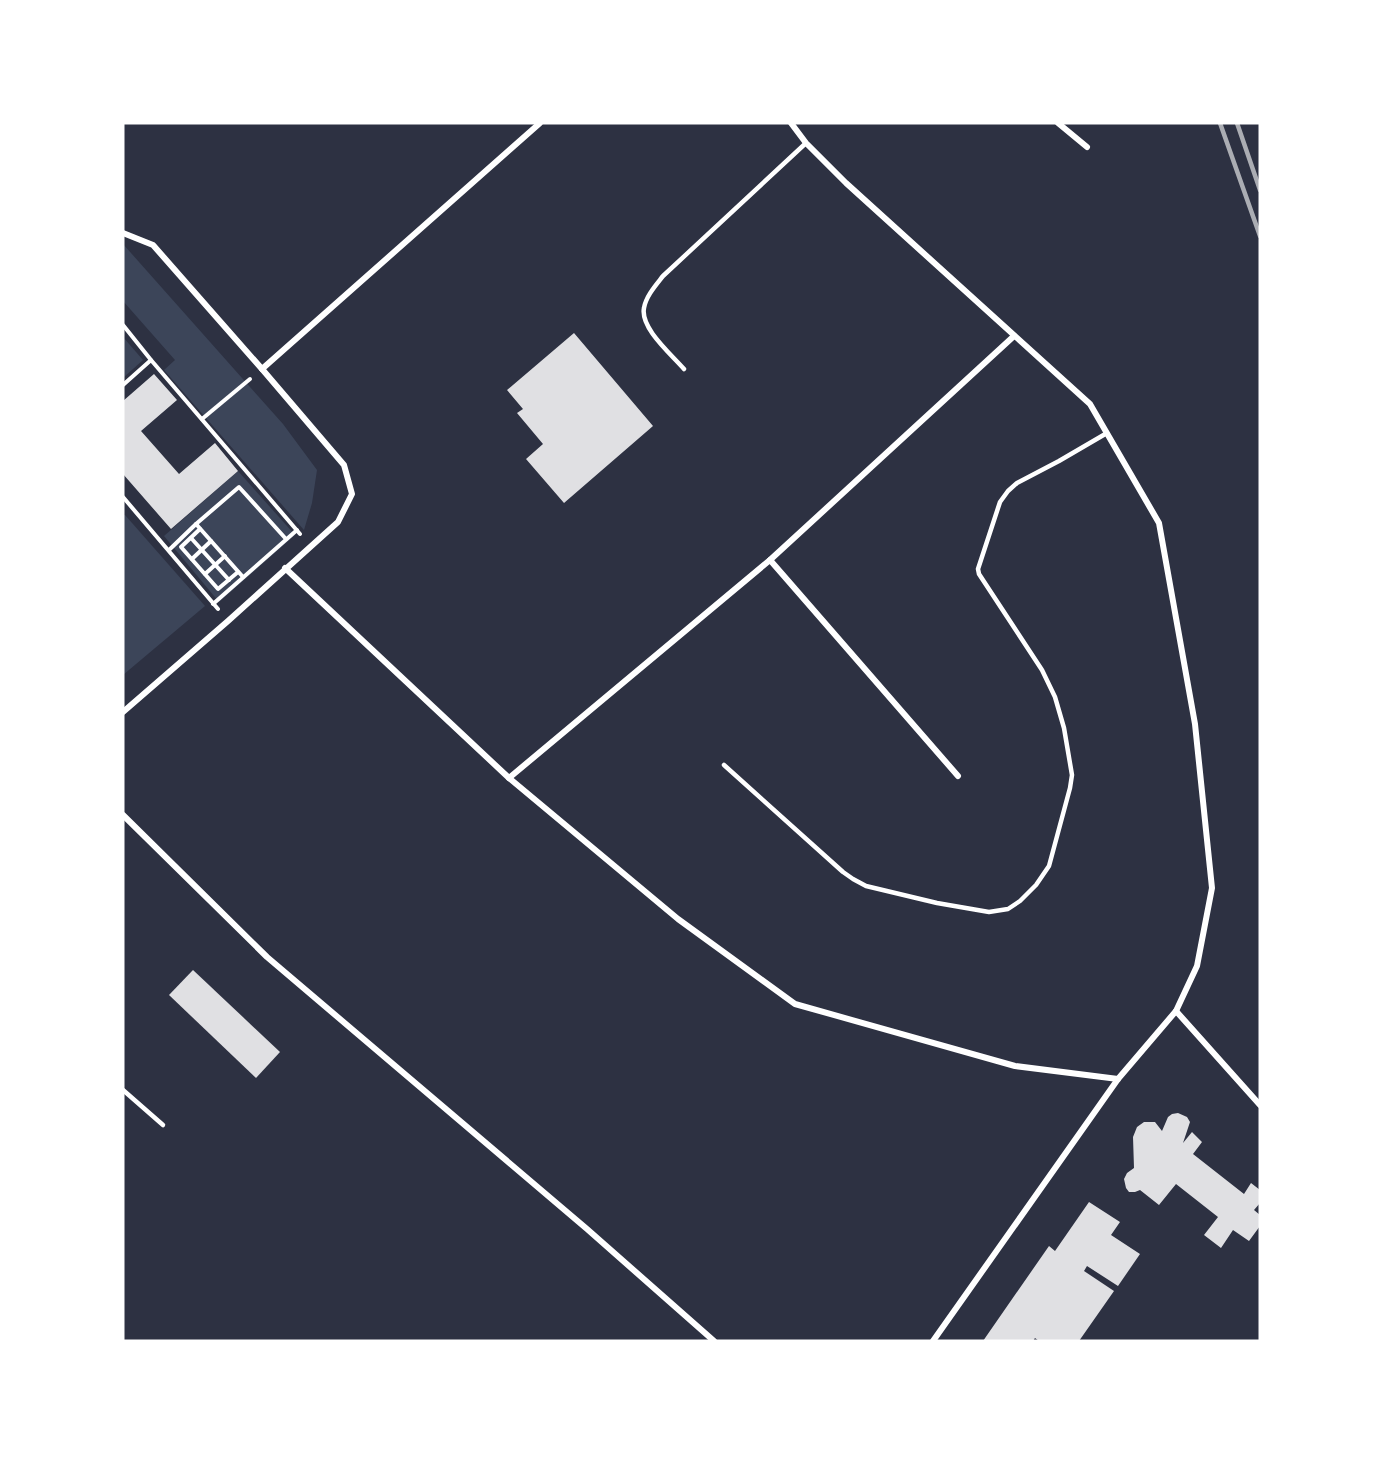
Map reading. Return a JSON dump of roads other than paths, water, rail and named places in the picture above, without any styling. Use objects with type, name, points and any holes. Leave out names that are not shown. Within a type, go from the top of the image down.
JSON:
[{"type":"street","points":[[262,369],[540,123]]},
{"type":"street","points":[[791,123],[846,183],[1090,404],[1159,523],[1195,724],[1212,888],[1197,966],[1176,1011],[1118,1079],[933,1341]]},
{"type":"street","points":[[1058,123],[1087,147]]},
{"type":"street","points":[[123,233],[153,245],[262,369],[344,465],[352,494],[338,522],[123,712]]},
{"type":"street","points":[[509,778],[770,560],[1014,336]]},
{"type":"street","points":[[770,560],[958,776]]},
{"type":"street","points":[[285,568],[509,778],[678,919],[795,1004],[1015,1066],[1118,1079]]},
{"type":"street","points":[[123,815],[267,957],[587,1229],[714,1341]]},
{"type":"street","points":[[1176,1011],[1260,1105]]},
{"type":"lane","points":[[684,369],[648,329],[643,309],[647,300],[663,276],[807,143]]},
{"type":"lane","points":[[724,765],[843,872],[867,886],[936,903],[989,912],[1008,909],[1020,901],[1036,885],[1049,866],[1072,775],[1064,728],[1055,697],[1042,670],[979,574],[978,569],[1000,502],[1008,490],[1107,433]]},
{"type":"lane","points":[[123,1090],[163,1125]]},
{"type":"railway","points":[[1220,123],[1260,236]]},
{"type":"railway","points":[[1237,123],[1260,190]]}]
